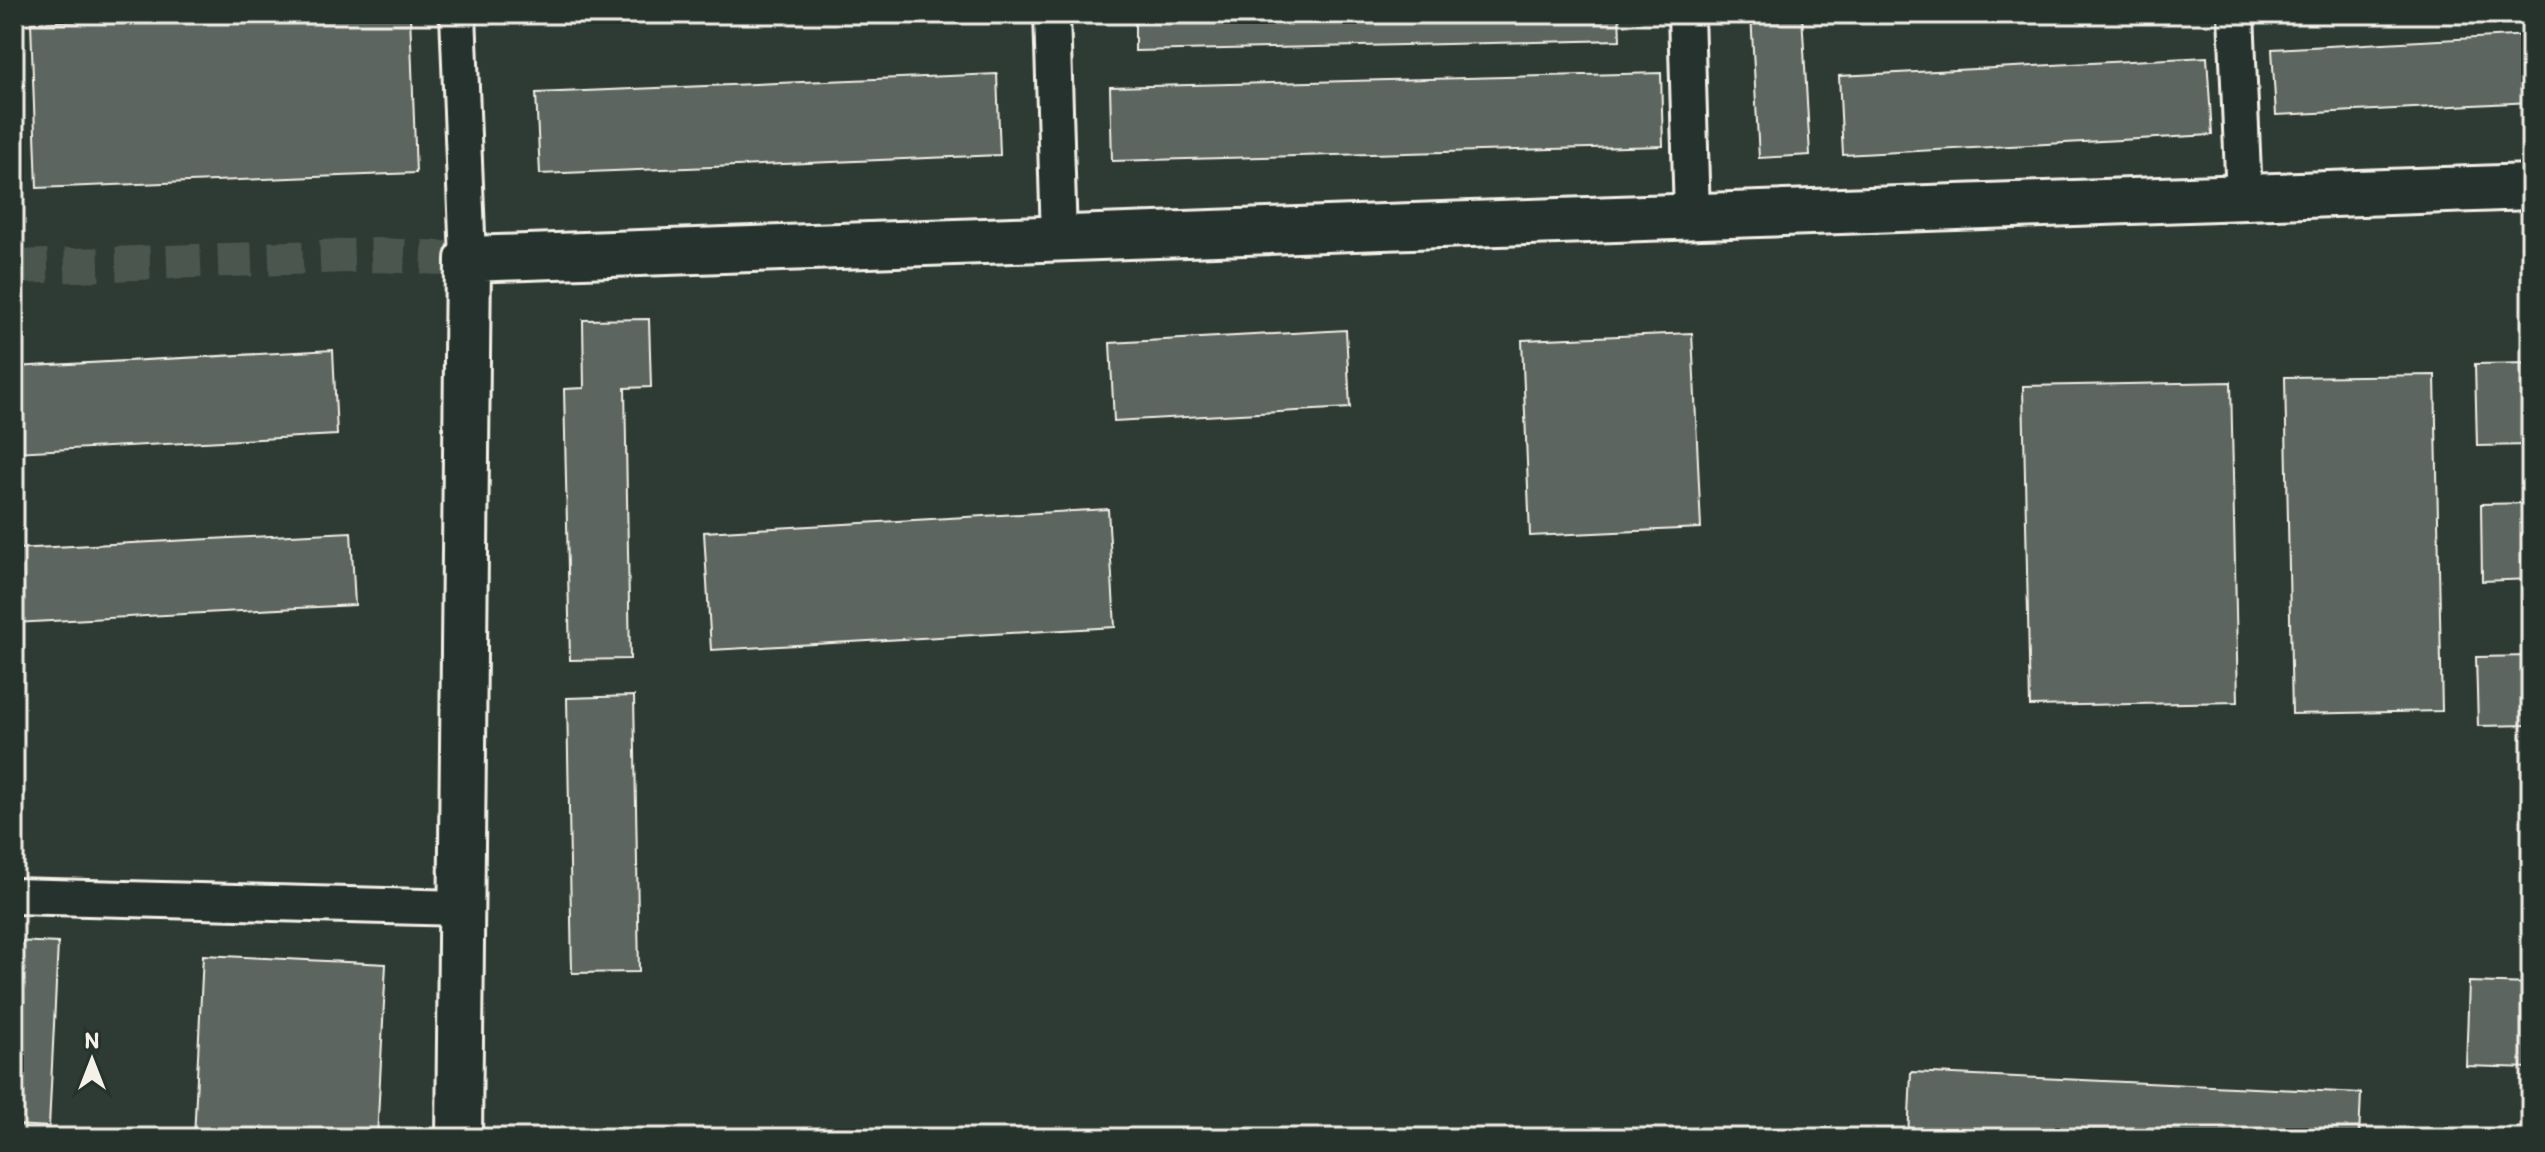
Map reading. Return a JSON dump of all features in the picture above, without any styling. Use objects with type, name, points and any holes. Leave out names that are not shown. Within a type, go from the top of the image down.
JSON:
[{"type":"street","points":[[458,14],[468,259],[459,1138]]},
{"type":"street","points":[[1052,14],[1059,238]]},
{"type":"street","points":[[1686,14],[1692,215]]},
{"type":"street","points":[[2236,14],[2244,197]]},
{"type":"street","points":[[468,259],[2531,187]]},
{"type":"street","points":[[14,896],[461,908]]},
{"type":"building","points":[[244,14],[410,14],[416,173],[37,188],[31,23]]},
{"type":"building","points":[[1135,14],[1619,14],[1620,40],[1135,51]]},
{"type":"building","points":[[1751,14],[1802,14],[1810,155],[1759,158]]},
{"type":"building","points":[[1846,14],[1976,14],[1846,21]]},
{"type":"building","points":[[2531,35],[2531,102],[2276,115],[2272,49]]},
{"type":"building","points":[[2207,57],[2212,135],[1843,155],[1839,76]]},
{"type":"building","points":[[1661,73],[1663,146],[1112,161],[1110,87]]},
{"type":"building","points":[[997,74],[1000,155],[540,174],[536,93]]},
{"type":"building","points":[[649,319],[651,387],[625,388],[630,659],[570,660],[564,389],[584,388],[583,320]]},
{"type":"building","points":[[1346,330],[1350,408],[1114,421],[1110,343]]},
{"type":"building","points":[[1692,333],[1701,528],[1530,536],[1522,340]]},
{"type":"building","points":[[333,350],[337,435],[14,452],[14,367]]},
{"type":"building","points":[[2531,363],[2531,445],[2477,446],[2475,364]]},
{"type":"building","points":[[2435,375],[2442,711],[2292,714],[2285,377]]},
{"type":"building","points":[[2231,382],[2238,702],[2030,706],[2023,386]]},
{"type":"building","points":[[2531,503],[2531,579],[2482,581],[2481,504]]},
{"type":"building","points":[[1108,509],[1115,627],[711,650],[704,532]]},
{"type":"building","points":[[351,532],[355,605],[14,623],[14,549]]},
{"type":"building","points":[[2531,656],[2531,725],[2478,726],[2476,657]]},
{"type":"building","points":[[634,696],[639,972],[572,973],[567,698]]},
{"type":"building","points":[[14,941],[58,943],[49,1127],[14,1125]]},
{"type":"building","points":[[203,955],[386,964],[377,1138],[194,1138]]},
{"type":"building","points":[[2469,982],[2531,984],[2531,1068],[2466,1066]]},
{"type":"building","points":[[1911,1072],[2361,1093],[2359,1138],[1908,1138]]},
{"type":"tunnel","points":[[14,267],[379,255],[468,259]]}]
